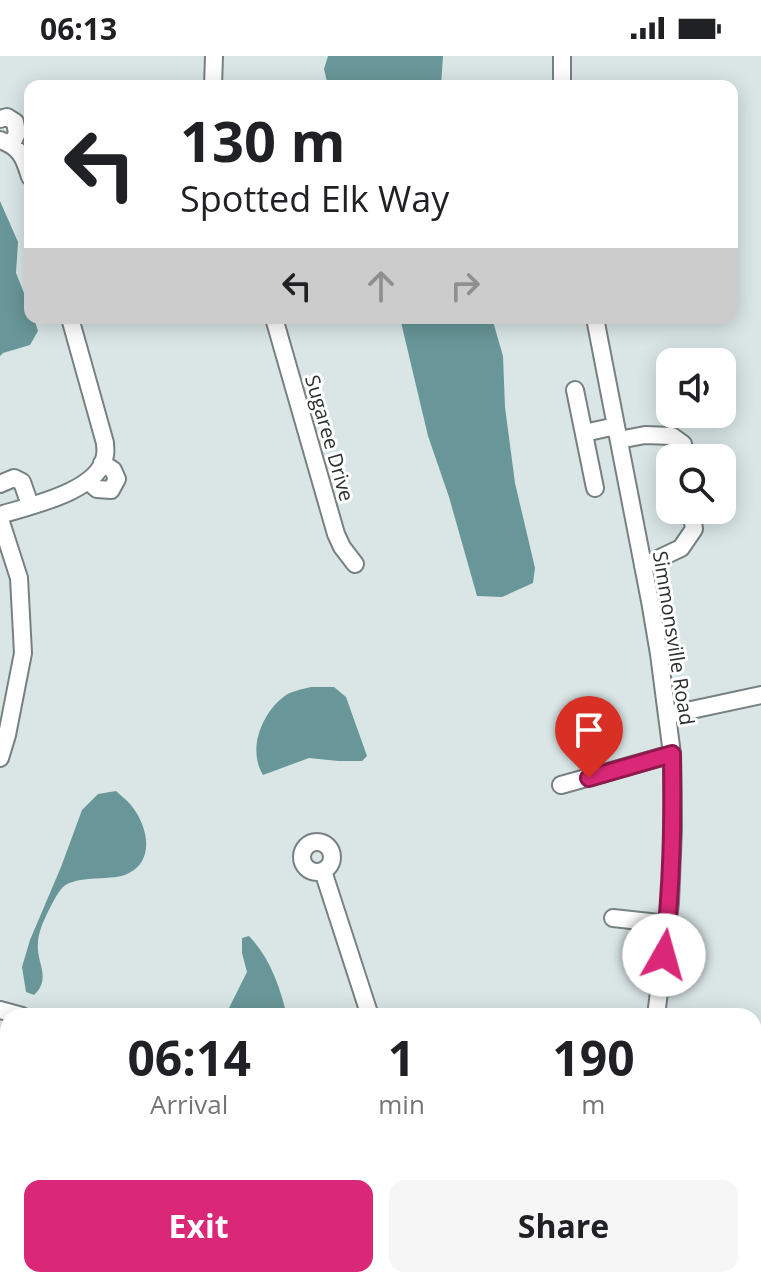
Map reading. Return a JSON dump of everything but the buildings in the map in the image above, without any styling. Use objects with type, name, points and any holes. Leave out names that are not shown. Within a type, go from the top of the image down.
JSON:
[{"type":"street","points":[[213,80],[214,56]]},
{"type":"street","points":[[562,56],[562,80]]},
{"type":"street","points":[[0,119],[7,117],[15,122],[17,133],[6,142],[24,157]]},
{"type":"street","points":[[0,758],[23,653],[19,578],[0,517],[77,490],[88,481],[97,489],[111,490],[117,479],[113,470],[102,463],[105,443],[72,324]]},
{"type":"street","name":"Sugaree Drive","points":[[276,324],[336,534],[355,564]]},
{"type":"street","name":"Simmonsville Road","points":[[596,324],[659,654],[672,754],[670,903],[657,1008]]},
{"type":"street","points":[[575,390],[595,488]]},
{"type":"street","points":[[584,433],[672,436],[683,444]]},
{"type":"street","points":[[0,484],[14,478],[22,482],[30,505]]},
{"type":"street","points":[[643,566],[681,548],[694,529],[693,524]]},
{"type":"street","points":[[668,715],[761,695]]},
{"type":"street","points":[[561,785],[672,754]]},
{"type":"street","points":[[323,871],[367,1008]]},
{"type":"street","points":[[613,918],[668,924]]},
{"type":"water","points":[[328,56],[443,56],[441,80],[327,80],[324,69]]},
{"type":"water","points":[[0,201],[18,242],[16,273],[24,293],[24,324],[36,324],[38,331],[30,345],[0,356]]},
{"type":"water","points":[[401,324],[494,324],[503,356],[505,407],[515,483],[535,568],[533,583],[502,597],[477,596],[428,436]]},
{"type":"water","points":[[311,687],[334,687],[346,697],[367,756],[362,761],[309,758],[263,775],[256,754],[264,721],[286,695]]},
{"type":"water","points":[[116,791],[141,820],[146,840],[143,859],[138,867],[122,876],[78,881],[63,887],[42,924],[39,936],[42,983],[34,995],[26,992],[22,967],[30,940],[82,810],[98,794]]},
{"type":"water","points":[[249,936],[263,954],[285,1008],[229,1008],[247,972],[242,938]]},
{"type":"route","points":[[589,778],[672,754],[673,829],[664,955]]}]
